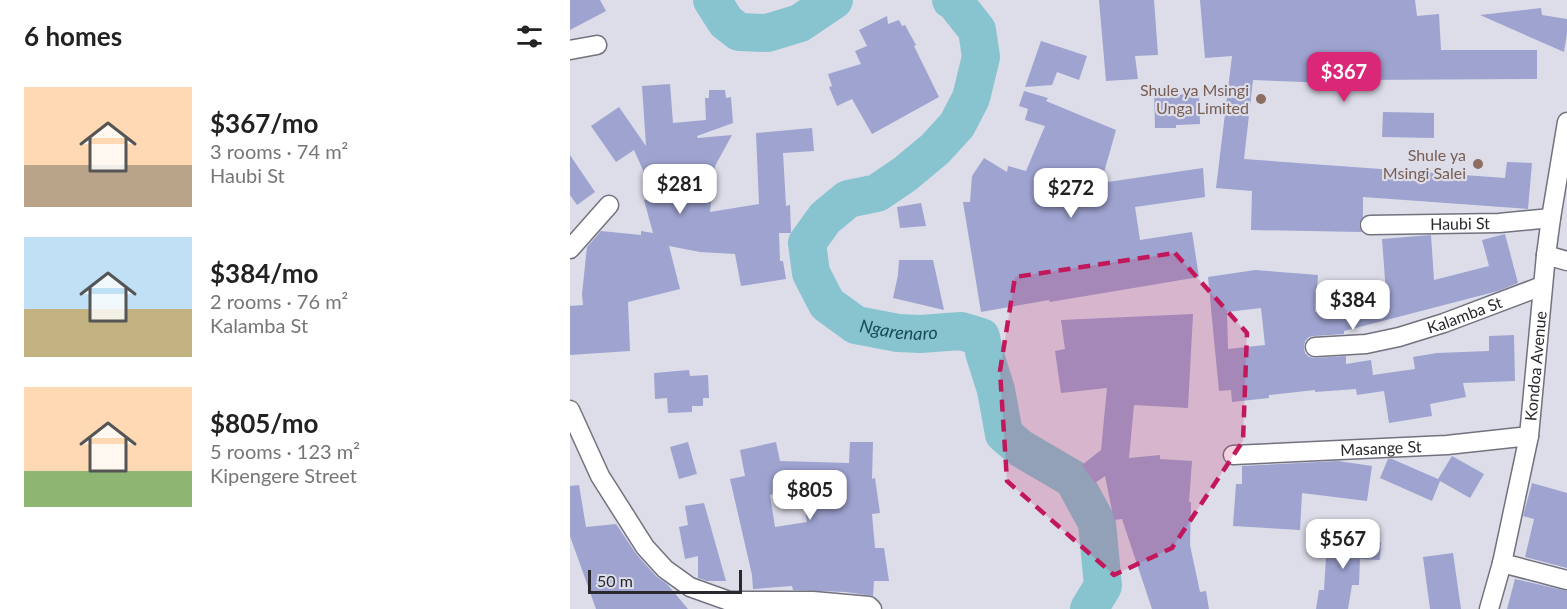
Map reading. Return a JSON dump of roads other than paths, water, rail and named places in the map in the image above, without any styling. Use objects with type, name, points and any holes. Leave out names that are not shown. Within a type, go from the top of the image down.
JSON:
[{"type":"street","points":[[570,50],[597,45]]},
{"type":"street","name":"Kondoa Avenue","points":[[1488,609],[1502,563],[1529,436],[1542,286],[1567,122]]},
{"type":"street","points":[[570,249],[609,205]]},
{"type":"street","name":"Haubi St","points":[[1370,225],[1499,223],[1551,218]]},
{"type":"street","points":[[1546,255],[1567,261]]},
{"type":"street","name":"Kalamba St","points":[[1315,347],[1366,345],[1399,337],[1455,319],[1542,286]]},
{"type":"street","points":[[570,410],[577,446],[600,476],[645,547],[665,569],[690,587],[729,601],[813,601],[869,606],[872,609]]},
{"type":"street","name":"Masange St","points":[[1233,455],[1447,445],[1529,436]]},
{"type":"street","points":[[1502,563],[1567,580]]},
{"type":"waterway","name":"Ngarenaro","points":[[712,0],[726,22],[739,32],[767,33],[800,23],[834,0]]},
{"type":"waterway","name":"Ngarenaro","points":[[951,0],[977,30],[981,57],[971,98],[957,125],[935,149],[905,174],[877,193],[848,199],[825,218],[807,243],[811,273],[827,304],[856,325],[898,333],[961,331],[981,337],[996,390],[1004,434],[1020,448],[1073,479],[1097,523],[1103,586],[1089,609]]},
{"type":"place","name":"Shule ya Msingi Unga Limited","points":[[1261,99]]},
{"type":"place","name":"Shule ya Msingi Salei","points":[[1478,164]]}]
